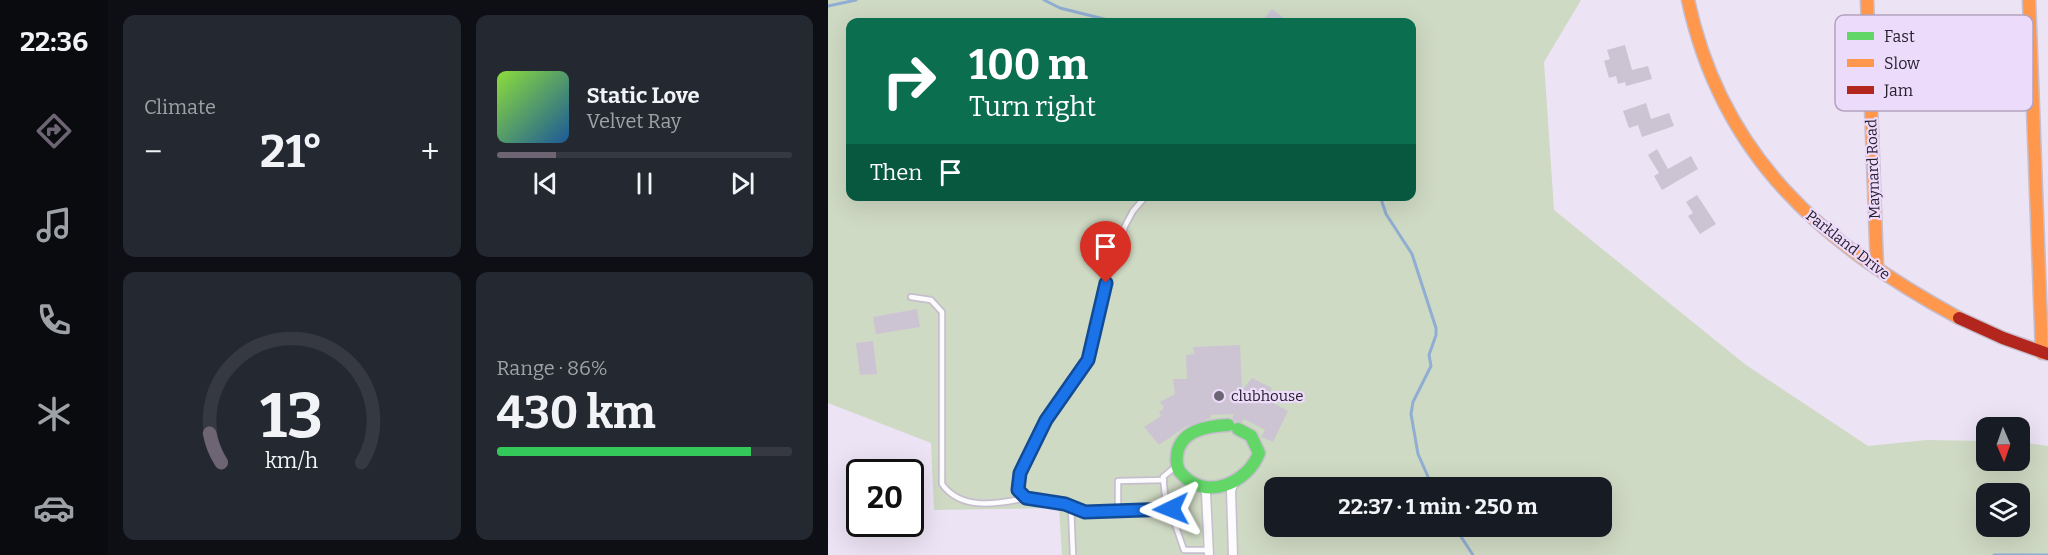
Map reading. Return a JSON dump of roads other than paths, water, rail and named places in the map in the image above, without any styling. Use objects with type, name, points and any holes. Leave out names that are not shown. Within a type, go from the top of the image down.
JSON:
[{"type":"street","name":"Parkland Drive","points":[[1688,0],[1702,58],[1735,130],[1755,159],[1810,217],[1877,267],[1948,314],[1987,332],[2045,353]]},
{"type":"street","name":"Maynard Road","points":[[1867,0],[1868,15]]},
{"type":"street","points":[[2029,0],[2030,15]]},
{"type":"street","points":[[2033,95],[2045,353]]},
{"type":"street","name":"Maynard Road","points":[[1871,111],[1877,267]]},
{"type":"street","points":[[1202,486],[1233,485],[1252,472],[1259,453],[1251,436],[1233,427],[1214,426],[1191,433],[1178,447],[1177,464],[1182,473],[1202,486],[1206,493],[1209,552]]},
{"type":"street","points":[[1233,485],[1231,491],[1233,555]]},
{"type":"lane","points":[[1026,498],[1018,490],[1020,473],[1046,420],[1088,360],[1106,283],[1125,226],[1142,201]]},
{"type":"lane","points":[[911,297],[931,300],[942,312],[942,484],[948,492],[972,503],[992,503],[1026,498],[1071,506],[1085,512],[1171,509]]},
{"type":"lane","points":[[1177,464],[1163,477],[1165,495],[1184,553],[1209,552]]},
{"type":"lane","points":[[1118,510],[1118,481],[1164,480]]},
{"type":"lane","points":[[1071,506],[1073,555]]},
{"type":"waterway","points":[[828,6],[856,0]]},
{"type":"waterway","points":[[1044,0],[1060,8],[1100,18]]},
{"type":"waterway","points":[[1382,201],[1386,214],[1412,254],[1436,328],[1429,355],[1431,366],[1413,402],[1411,414],[1418,454],[1428,477]]},
{"type":"waterway","points":[[1461,537],[1473,555]]},
{"type":"waterway","points":[[1994,555],[2047,555]]},
{"type":"place","name":"clubhouse","points":[[1219,396]]}]
